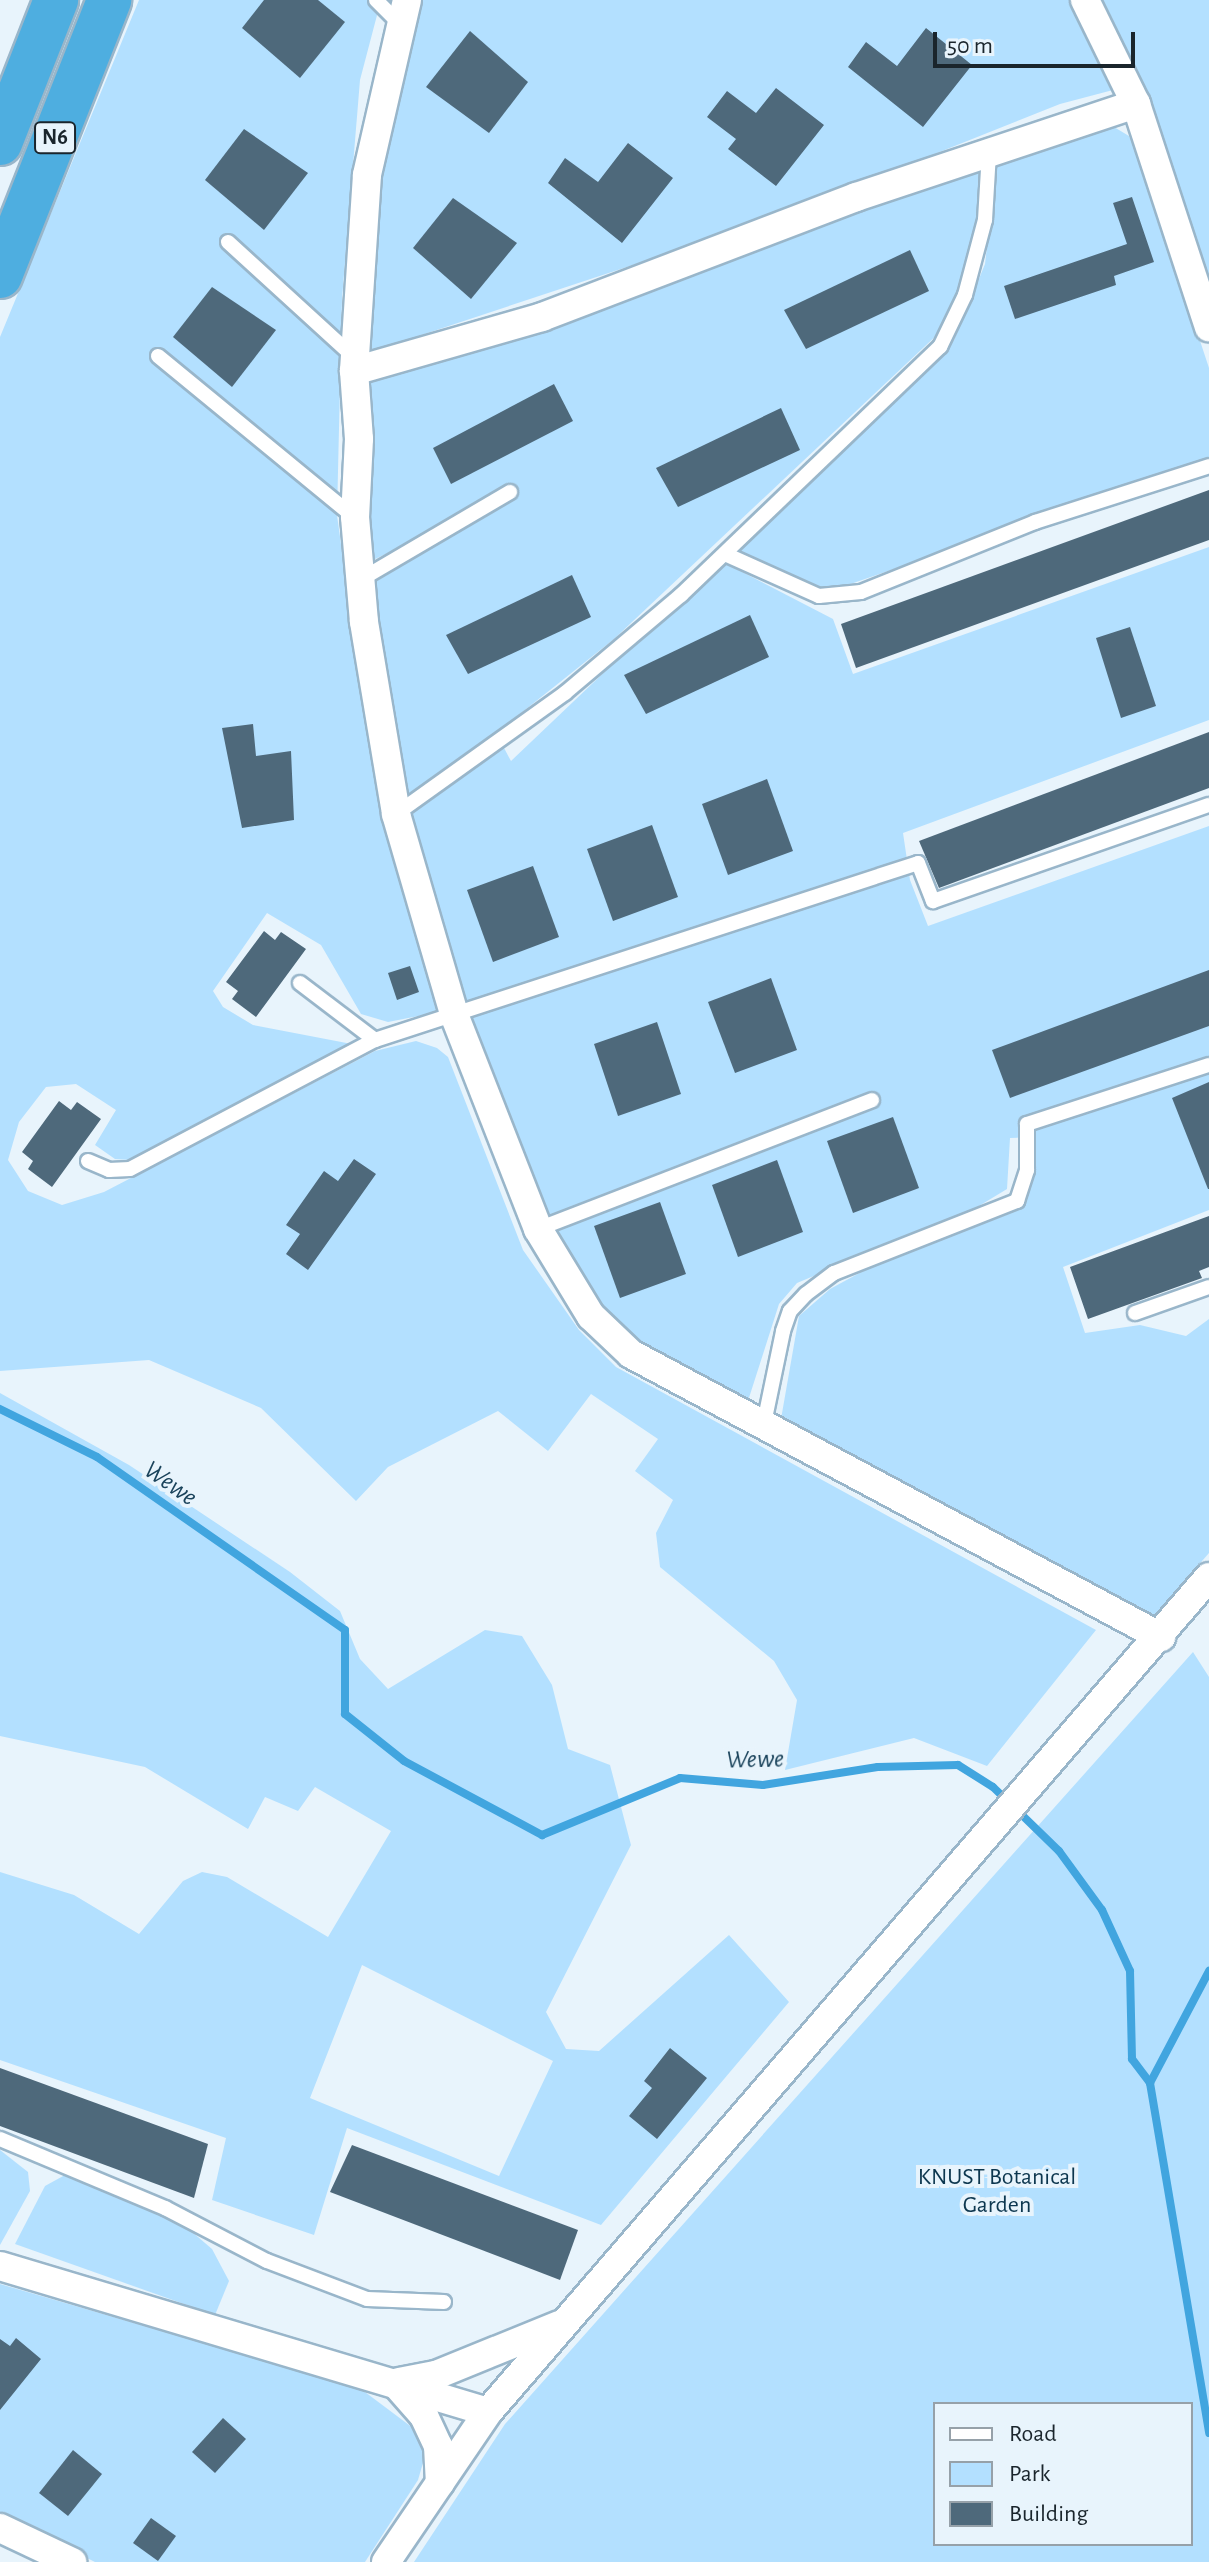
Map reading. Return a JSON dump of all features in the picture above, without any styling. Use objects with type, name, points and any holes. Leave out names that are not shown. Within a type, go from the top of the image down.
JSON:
[{"type":"highway","name":"N6","points":[[0,143],[56,0]]},
{"type":"highway","name":"N6","points":[[0,276],[100,3]]},
{"type":"street","points":[[1085,0],[1136,104],[1209,327]]},
{"type":"street","points":[[404,12],[367,175],[354,364],[359,439],[355,517],[360,580],[396,814],[455,1017],[538,1229],[591,1316],[631,1354],[763,1428],[1161,1637]]},
{"type":"street","points":[[354,364],[542,317],[989,153],[1136,104]]},
{"type":"street","points":[[386,2562],[488,2412],[1026,1790],[1161,1637],[1204,1596]]},
{"type":"street","points":[[0,2266],[488,2412]]},
{"type":"street","points":[[394,2383],[436,2375],[567,2322]]},
{"type":"street","points":[[394,2383],[433,2436],[440,2483]]},
{"type":"street","points":[[0,2528],[72,2562]]},
{"type":"lane","points":[[376,0],[404,12]]},
{"type":"lane","points":[[396,814],[565,693],[725,554],[940,347],[965,295],[985,220],[989,153]]},
{"type":"lane","points":[[228,242],[354,364]]},
{"type":"lane","points":[[158,356],[355,517]]},
{"type":"lane","points":[[725,554],[819,596],[861,592],[1035,522],[1209,466]]},
{"type":"lane","points":[[360,580],[510,492]]},
{"type":"lane","points":[[88,1161],[109,1170],[130,1169],[375,1040],[455,1017],[918,863],[933,901],[1209,805]]},
{"type":"lane","points":[[300,983],[375,1040]]},
{"type":"lane","points":[[763,1428],[783,1331],[790,1311],[806,1294],[834,1273],[1017,1201],[1027,1170],[1027,1124],[1209,1065]]},
{"type":"lane","points":[[538,1229],[872,1100]]},
{"type":"lane","points":[[1135,1313],[1209,1287]]},
{"type":"lane","points":[[0,2139],[165,2208],[267,2261],[367,2299],[444,2302]]},
{"type":"green space","points":[[139,0],[381,0],[360,80],[342,299],[337,515],[369,747],[439,1012],[388,1022],[361,1014],[321,945],[267,913],[213,991],[223,1007],[253,1025],[357,1045],[131,1160],[115,1159],[95,1145],[116,1110],[76,1084],[46,1087],[19,1122],[8,1160],[28,1191],[62,1205],[104,1192],[375,1051],[416,1041],[437,1048],[448,1057],[523,1250],[579,1330],[616,1367],[1096,1630],[987,1766],[914,1738],[785,1770],[797,1700],[774,1661],[660,1567],[656,1533],[673,1500],[635,1471],[658,1439],[591,1394],[548,1451],[498,1411],[388,1467],[356,1501],[261,1408],[149,1360],[0,1371],[0,337]]},
{"type":"green space","points":[[419,0],[1081,0],[1113,90],[1060,104],[769,220],[364,354],[372,192]]},
{"type":"green space","points":[[1099,0],[1209,0],[1209,279],[1173,172]]},
{"type":"green space","points":[[1109,124],[1129,136],[1142,165],[1209,368],[1209,460],[839,588],[809,587],[731,553],[954,340],[985,264],[997,159]]},
{"type":"green space","points":[[981,165],[979,226],[961,290],[940,332],[614,639],[496,733],[511,761],[721,561],[833,619],[853,674],[1209,547],[1209,720],[903,833],[910,880],[928,926],[1209,826],[1209,1210],[1063,1267],[1085,1333],[1140,1325],[1186,1336],[1209,1319],[1209,1553],[1154,1616],[781,1419],[799,1316],[830,1289],[878,1263],[1006,1215],[1034,1178],[1032,1137],[1010,1138],[1007,1189],[974,1209],[797,1283],[779,1304],[747,1404],[627,1338],[604,1318],[520,1157],[465,1009],[413,819],[372,579],[519,493],[513,483],[463,517],[371,561],[369,378]]},
{"type":"green space","points":[[0,1393],[129,1465],[290,1572],[340,1611],[360,1659],[388,1689],[485,1630],[522,1636],[552,1685],[568,1749],[610,1765],[631,1845],[546,2012],[566,2049],[599,2051],[729,1935],[789,2002],[601,2225],[347,2128],[314,2235],[212,2200],[226,2138],[0,2060],[0,1872],[74,1895],[139,1934],[183,1881],[202,1872],[227,1877],[328,1937],[391,1831],[315,1787],[298,1811],[265,1797],[248,1829],[145,1767],[0,1736]],"holes":[[[362,1965],[553,2061],[499,2176],[310,2098]]]},
{"type":"green space","name":"KNUST Botanical Garden","points":[[1193,1652],[1209,1677],[1209,2562],[414,2562],[505,2424]]},
{"type":"green space","points":[[0,2150],[28,2172],[30,2191],[0,2245]]},
{"type":"green space","points":[[65,2175],[184,2225],[212,2249],[229,2281],[215,2315],[15,2244],[45,2186]]},
{"type":"green space","points":[[0,2284],[361,2389],[417,2431],[425,2456],[418,2480],[365,2562],[95,2562],[0,2514]]},
{"type":"building","points":[[264,0],[318,0],[345,22],[300,78],[242,28]]},
{"type":"building","points":[[926,28],[972,65],[923,127],[848,67],[866,42],[897,66]]},
{"type":"building","points":[[470,31],[528,82],[489,133],[426,87]]},
{"type":"building","points":[[776,88],[824,125],[776,186],[728,149],[736,139],[707,117],[727,91],[756,113]]},
{"type":"building","points":[[244,129],[308,173],[264,230],[205,180]]},
{"type":"building","points":[[628,143],[673,178],[622,243],[548,183],[565,158],[598,182]]},
{"type":"building","points":[[1132,197],[1154,262],[1114,276],[1116,285],[1015,319],[1004,286],[1127,244],[1113,203]]},
{"type":"building","points":[[453,198],[517,243],[471,299],[413,248]]},
{"type":"building","points":[[910,250],[929,291],[806,349],[784,310]]},
{"type":"building","points":[[212,287],[276,330],[232,387],[173,337]]},
{"type":"building","points":[[554,384],[573,421],[451,484],[433,448]]},
{"type":"building","points":[[781,408],[800,450],[678,507],[656,468]]},
{"type":"building","points":[[1209,490],[1209,540],[856,668],[841,624]]},
{"type":"building","points":[[572,575],[591,617],[468,674],[446,635]]},
{"type":"building","points":[[750,615],[769,657],[646,714],[624,675]]},
{"type":"building","points":[[1130,627],[1156,706],[1121,718],[1096,638]]},
{"type":"building","points":[[253,724],[256,756],[291,751],[294,820],[242,828],[222,728]]},
{"type":"building","points":[[1209,732],[1209,788],[939,888],[919,841]]},
{"type":"building","points":[[767,779],[793,851],[728,875],[702,804]]},
{"type":"building","points":[[652,825],[678,897],[613,921],[587,849]]},
{"type":"building","points":[[533,866],[559,937],[493,962],[467,890]]},
{"type":"building","points":[[264,931],[275,940],[281,932],[306,949],[256,1017],[232,999],[238,991],[226,982]]},
{"type":"building","points":[[410,966],[419,992],[397,1000],[388,973]]},
{"type":"building","points":[[1209,970],[1209,1026],[1010,1098],[992,1050]]},
{"type":"building","points":[[771,978],[797,1050],[735,1073],[708,1002]]},
{"type":"building","points":[[657,1022],[681,1094],[618,1116],[594,1044]]},
{"type":"building","points":[[1209,1082],[1209,1189],[1208,1189],[1172,1098]]},
{"type":"building","points":[[59,1101],[71,1110],[77,1102],[101,1119],[52,1187],[28,1169],[33,1161],[22,1152]]},
{"type":"building","points":[[893,1117],[919,1188],[853,1213],[827,1141]]},
{"type":"building","points":[[354,1159],[376,1174],[308,1270],[286,1254],[300,1234],[286,1225],[324,1171],[338,1181]]},
{"type":"building","points":[[777,1160],[803,1232],[738,1257],[712,1185]]},
{"type":"building","points":[[660,1202],[686,1274],[620,1298],[594,1226]]},
{"type":"building","points":[[1209,1216],[1209,1267],[1199,1271],[1202,1278],[1088,1319],[1070,1267]]},
{"type":"building","points":[[670,2048],[707,2078],[657,2139],[629,2116],[652,2088],[644,2081]]},
{"type":"building","points":[[0,2068],[208,2144],[194,2198],[0,2126]]},
{"type":"building","points":[[352,2145],[578,2230],[560,2280],[330,2192]]},
{"type":"building","points":[[16,2338],[41,2359],[0,2410],[0,2339],[10,2346]]},
{"type":"building","points":[[223,2418],[246,2439],[215,2473],[192,2452]]},
{"type":"building","points":[[73,2450],[102,2474],[68,2516],[39,2493]]},
{"type":"building","points":[[151,2518],[176,2536],[158,2561],[133,2543]]},
{"type":"waterway","name":"Wewe","points":[[0,1409],[97,1457],[345,1630],[345,1714],[404,1761],[542,1835],[680,1778],[763,1785],[878,1767],[958,1765],[993,1787],[1059,1851],[1102,1910],[1130,1971],[1132,2059],[1150,2083],[1209,2433]]},
{"type":"waterway","points":[[1150,2083],[1209,1971]]}]
